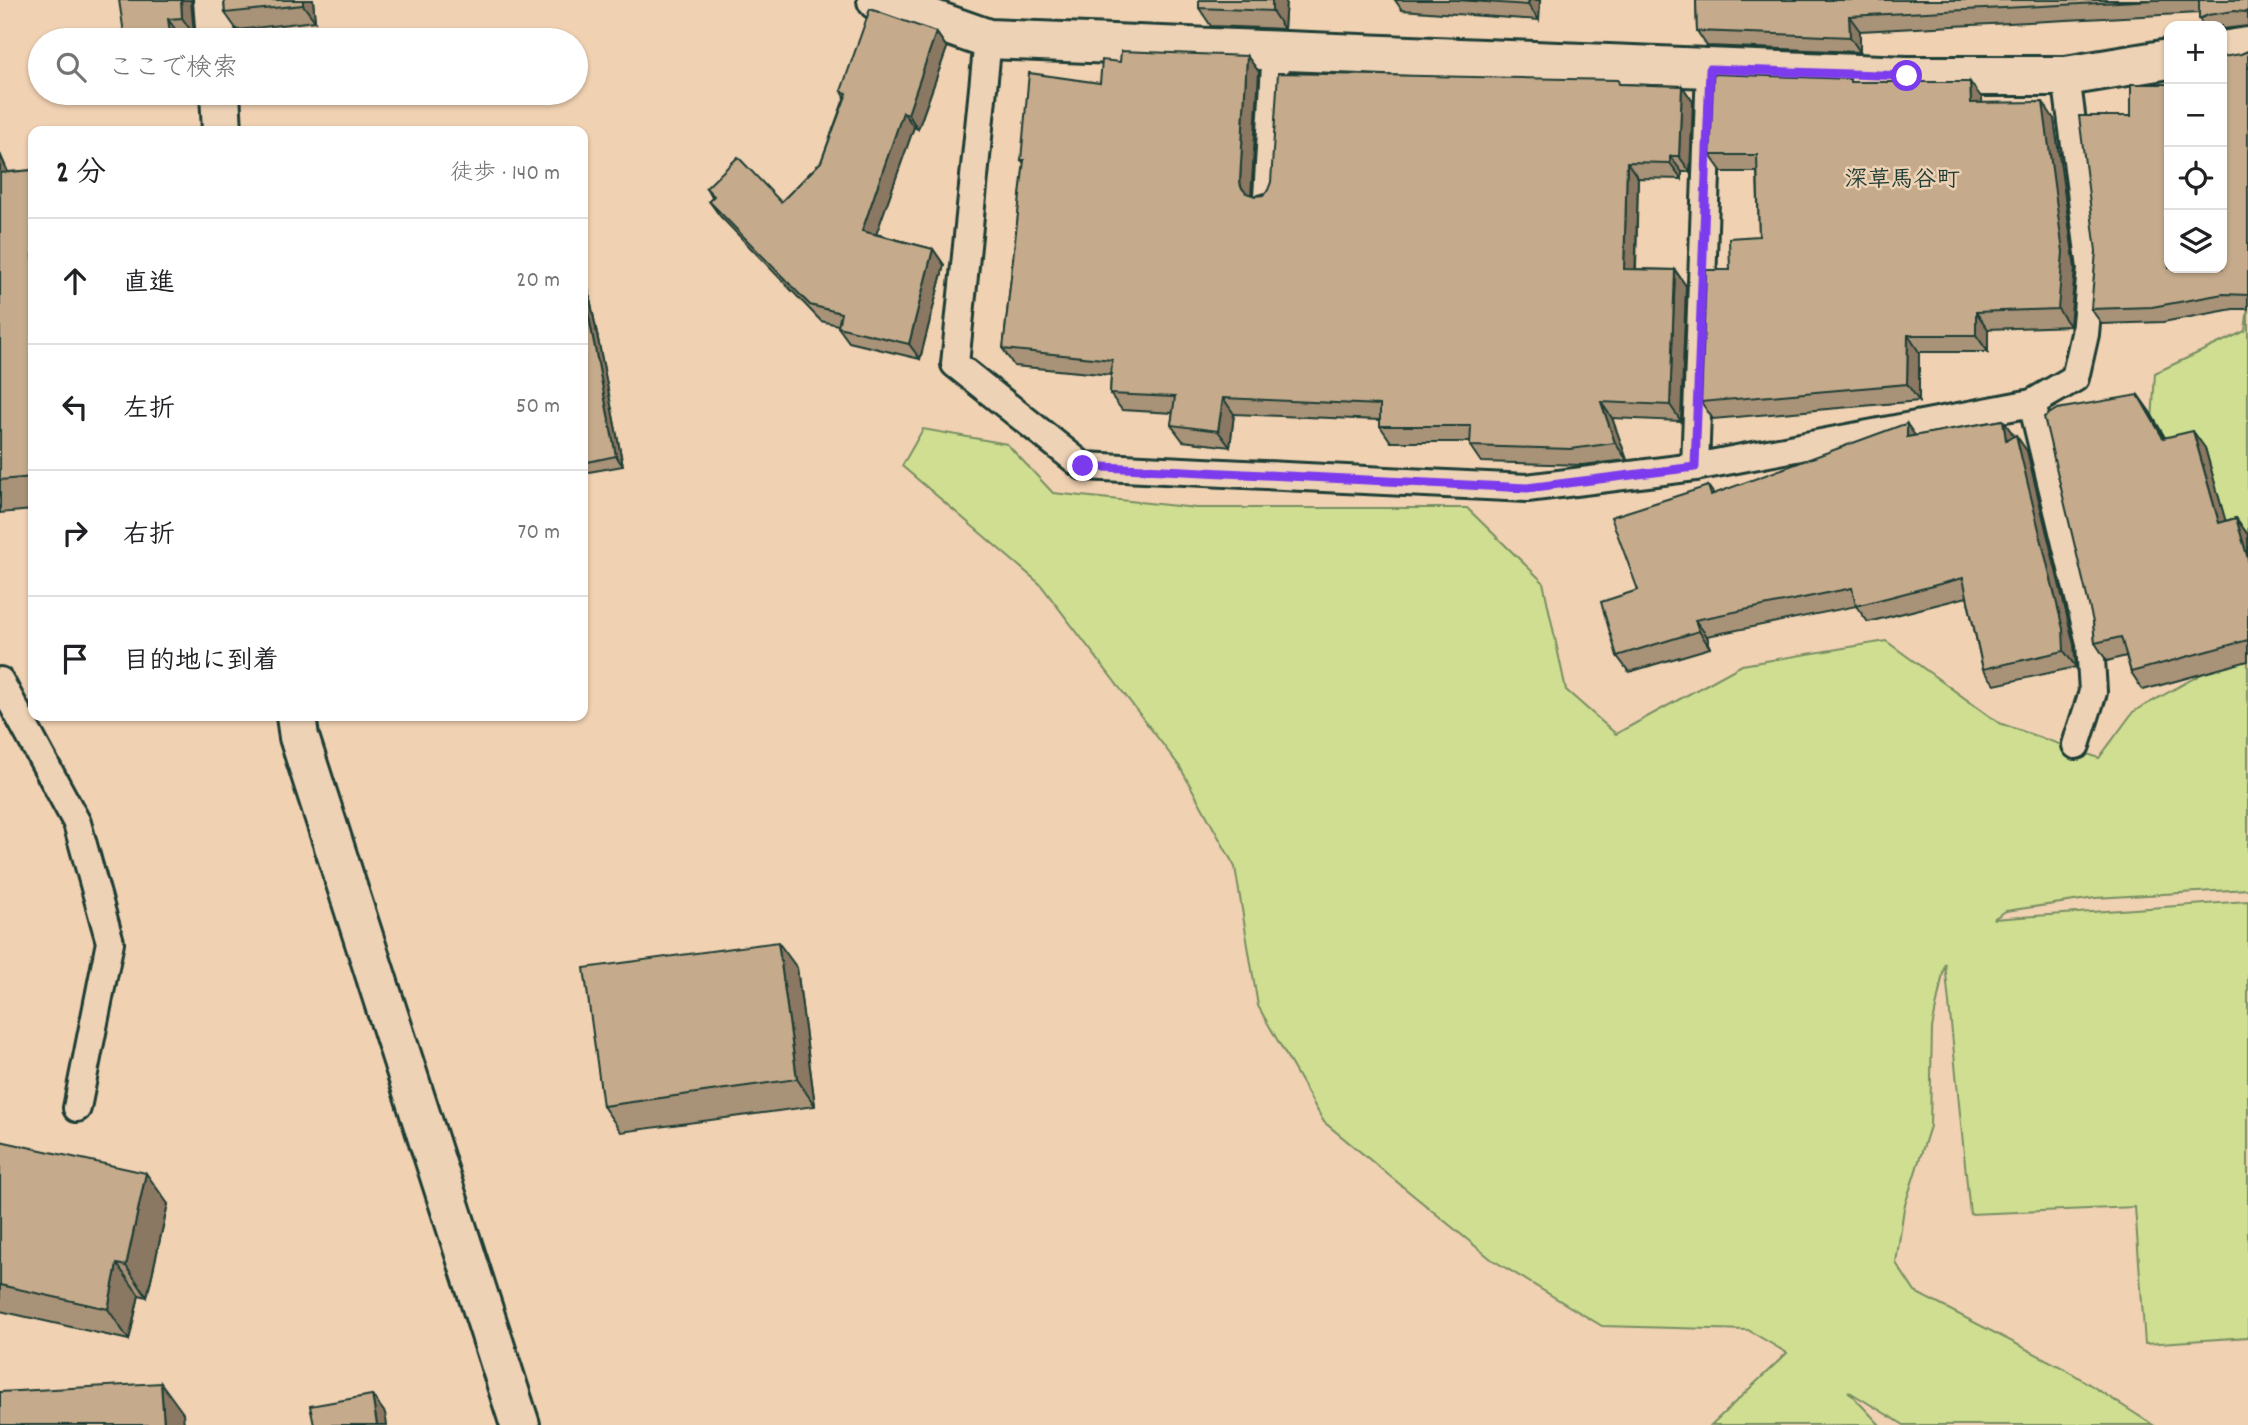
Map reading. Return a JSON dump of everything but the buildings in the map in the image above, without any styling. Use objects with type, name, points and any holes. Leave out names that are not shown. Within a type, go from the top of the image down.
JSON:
[{"type":"street","points":[[213,0],[215,28]]},
{"type":"street","points":[[877,0],[988,39],[1907,76],[2066,76],[2164,60]]},
{"type":"street","points":[[2227,50],[2248,47]]},
{"type":"street","points":[[221,105],[222,126]]},
{"type":"street","points":[[297,721],[299,737],[520,1425]]},
{"type":"lane","points":[[988,39],[955,364],[1083,466],[1527,488],[1695,467],[2032,403],[2076,378],[2085,334],[2091,268],[2066,76]]},
{"type":"lane","points":[[1267,197],[1276,49]]},
{"type":"lane","points":[[1695,467],[1710,69]]},
{"type":"lane","points":[[2032,403],[2090,643],[2093,692],[2076,745]]},
{"type":"lane","points":[[0,681],[77,823],[110,942],[77,1108]]},
{"type":"green space","points":[[2248,307],[2248,889],[2095,898],[2006,911],[1993,919],[2248,901],[2248,1337],[2145,1344],[2135,1207],[1970,1214],[1945,963],[1932,1028],[1930,1126],[1904,1208],[1896,1263],[1915,1292],[2067,1370],[2153,1425],[1904,1425],[1848,1391],[1880,1425],[1711,1425],[1787,1353],[1748,1330],[1602,1326],[1491,1259],[1324,1122],[1258,1006],[1235,867],[1180,767],[1040,584],[902,466],[923,429],[1007,444],[1053,493],[1196,508],[1467,508],[1543,582],[1566,690],[1616,734],[1742,665],[1886,641],[1999,723],[2099,758],[2133,712],[2214,667],[2149,471],[2155,373],[2245,331]]},
{"type":"district","name":"深草馬谷町","points":[[1902,181]]},
{"type":"route","points":[[1083,466],[1527,488],[1695,467],[1710,69],[1907,76]]}]
